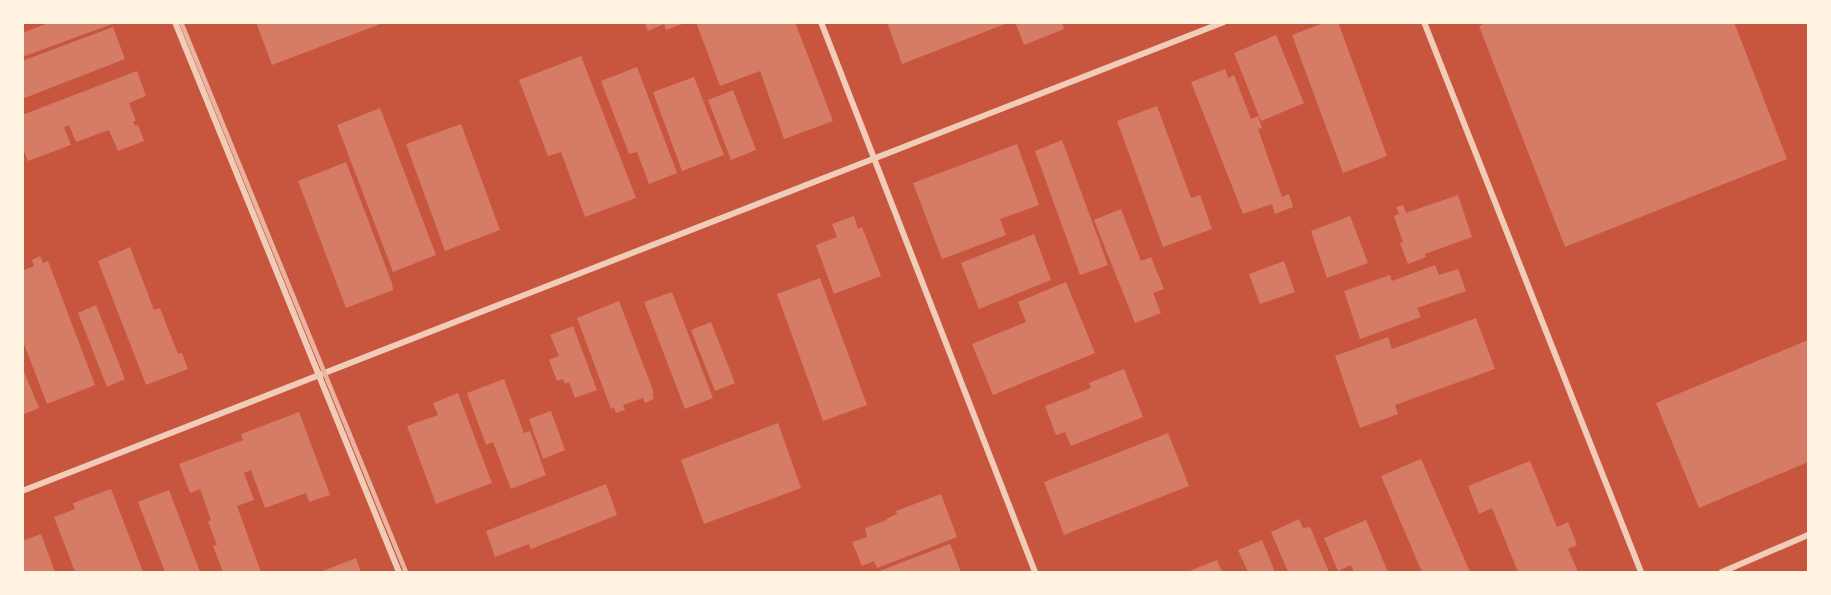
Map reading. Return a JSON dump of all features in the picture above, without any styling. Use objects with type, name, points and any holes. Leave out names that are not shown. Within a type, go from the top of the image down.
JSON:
[{"type":"street","points":[[175,22],[399,573]]},
{"type":"street","points":[[821,22],[873,161],[1035,573]]},
{"type":"street","points":[[22,491],[873,161],[1224,22]]},
{"type":"street","points":[[1424,22],[1641,573]]},
{"type":"street","points":[[1722,573],[1809,535]]},
{"type":"building","points":[[51,22],[115,23],[22,57],[22,33]]},
{"type":"building","points":[[256,22],[383,22],[383,23],[272,65]]},
{"type":"building","points":[[696,22],[795,22],[833,121],[784,139],[760,71],[720,86]]},
{"type":"building","points":[[887,22],[1004,22],[1005,24],[902,64]]},
{"type":"building","points":[[1015,22],[1062,22],[1064,29],[1024,45]]},
{"type":"building","points":[[1326,22],[1338,22],[1387,156],[1343,173],[1292,35]]},
{"type":"building","points":[[1488,22],[1734,22],[1787,159],[1565,247],[1479,26]]},
{"type":"building","points":[[645,23],[685,23],[666,30],[664,24],[648,31]]},
{"type":"building","points":[[113,27],[125,59],[22,99],[22,61]]},
{"type":"building","points":[[1276,35],[1304,103],[1261,121],[1234,53]]},
{"type":"building","points":[[581,56],[636,198],[585,217],[561,152],[548,156],[519,80]]},
{"type":"building","points":[[637,67],[677,173],[649,184],[637,152],[629,154],[601,81]]},
{"type":"building","points":[[1225,69],[1228,78],[1234,75],[1251,119],[1258,116],[1262,128],[1258,129],[1282,197],[1289,194],[1293,207],[1275,214],[1272,204],[1243,214],[1191,82]]},
{"type":"building","points":[[137,71],[146,96],[129,103],[136,121],[133,121],[135,126],[138,125],[144,141],[118,151],[109,130],[76,142],[69,125],[64,127],[71,145],[28,161],[22,147],[22,115]]},
{"type":"building","points":[[694,77],[724,155],[682,171],[653,92]]},
{"type":"building","points":[[733,90],[756,150],[731,160],[708,100]]},
{"type":"building","points":[[1157,106],[1191,198],[1200,195],[1212,229],[1163,247],[1117,121]]},
{"type":"building","points":[[380,108],[436,255],[393,272],[337,125]]},
{"type":"building","points":[[461,124],[500,230],[445,251],[406,144]]},
{"type":"building","points":[[1062,140],[1108,265],[1080,275],[1035,151]]},
{"type":"building","points":[[1017,144],[1039,205],[1000,219],[1006,235],[942,259],[913,183]]},
{"type":"building","points":[[346,162],[393,290],[346,308],[298,181]]},
{"type":"building","points":[[1458,195],[1472,237],[1425,254],[1426,257],[1408,264],[1394,216],[1399,214],[1396,207],[1403,205],[1406,213]]},
{"type":"building","points":[[1121,209],[1141,261],[1151,257],[1164,289],[1153,293],[1161,313],[1135,323],[1094,220]]},
{"type":"building","points":[[854,216],[858,229],[862,227],[881,276],[834,294],[816,245],[837,237],[832,224]]},
{"type":"building","points":[[1350,216],[1368,263],[1327,278],[1311,231]]},
{"type":"building","points":[[1034,234],[1051,280],[979,309],[961,263]]},
{"type":"building","points":[[130,247],[154,310],[160,308],[178,354],[182,353],[188,369],[146,385],[98,261]]},
{"type":"building","points":[[40,256],[43,263],[48,261],[95,385],[47,404],[22,339],[22,271],[34,266],[32,260]]},
{"type":"building","points":[[1284,261],[1295,292],[1260,304],[1249,274]]},
{"type":"building","points":[[1435,265],[1439,275],[1458,269],[1466,291],[1417,308],[1421,317],[1360,339],[1344,291],[1390,275],[1392,281]]},
{"type":"building","points":[[820,278],[867,405],[823,421],[777,294]]},
{"type":"building","points":[[1066,282],[1095,353],[993,395],[972,344],[1026,322],[1018,302]]},
{"type":"building","points":[[672,292],[713,398],[685,409],[644,302]]},
{"type":"building","points":[[619,301],[654,393],[652,393],[654,399],[645,403],[643,398],[623,405],[625,410],[616,413],[614,407],[611,409],[577,318]]},
{"type":"building","points":[[96,305],[125,379],[107,387],[78,313]]},
{"type":"building","points":[[1476,318],[1495,369],[1395,405],[1398,414],[1360,428],[1335,356],[1388,337],[1392,349]]},
{"type":"building","points":[[711,322],[735,383],[715,391],[691,330]]},
{"type":"building","points":[[573,326],[597,390],[575,398],[569,382],[565,384],[563,379],[557,381],[549,360],[559,356],[550,335]]},
{"type":"building","points":[[1808,340],[1808,462],[1699,508],[1656,403]]},
{"type":"building","points":[[22,367],[39,408],[22,415]]},
{"type":"building","points":[[1124,369],[1143,417],[1071,446],[1065,432],[1056,435],[1045,406],[1091,388],[1089,383]]},
{"type":"building","points":[[504,379],[524,433],[530,431],[546,475],[511,489],[493,442],[486,445],[467,393]]},
{"type":"building","points":[[458,393],[492,483],[436,504],[407,426],[438,415],[433,403]]},
{"type":"building","points":[[551,411],[565,450],[543,459],[529,419]]},
{"type":"building","points":[[299,412],[330,495],[309,502],[306,493],[265,508],[251,470],[244,473],[254,500],[237,506],[261,572],[223,572],[213,546],[217,545],[208,522],[211,520],[200,489],[190,493],[179,464],[243,440],[241,434]]},
{"type":"building","points":[[778,423],[801,488],[704,524],[681,460]]},
{"type":"building","points":[[1168,433],[1189,486],[1064,535],[1044,482]]},
{"type":"building","points":[[1421,459],[1470,572],[1422,572],[1381,476]]},
{"type":"building","points":[[1530,461],[1557,527],[1568,522],[1577,545],[1568,549],[1578,572],[1518,572],[1492,508],[1479,514],[1468,486]]},
{"type":"building","points":[[606,484],[617,515],[531,549],[529,544],[495,557],[486,531]]},
{"type":"building","points":[[111,489],[143,572],[75,572],[54,517],[75,509],[73,503]]},
{"type":"building","points":[[169,490],[200,572],[165,572],[138,502]]},
{"type":"building","points":[[941,494],[957,537],[877,568],[874,561],[862,566],[852,542],[867,537],[865,528],[887,520],[897,514],[896,511]]},
{"type":"building","points":[[1299,519],[1303,528],[1310,527],[1329,572],[1288,572],[1271,532]]},
{"type":"building","points":[[1366,520],[1388,572],[1354,572],[1351,565],[1338,571],[1324,538]]},
{"type":"building","points":[[41,534],[55,572],[22,572],[22,541]]},
{"type":"building","points":[[1262,540],[1275,572],[1248,572],[1238,550]]},
{"type":"building","points":[[950,544],[961,572],[877,572]]},
{"type":"building","points":[[356,558],[361,572],[320,572]]},
{"type":"building","points":[[1217,560],[1222,572],[1187,572]]},
{"type":"railway","points":[[181,22],[406,572]]}]
